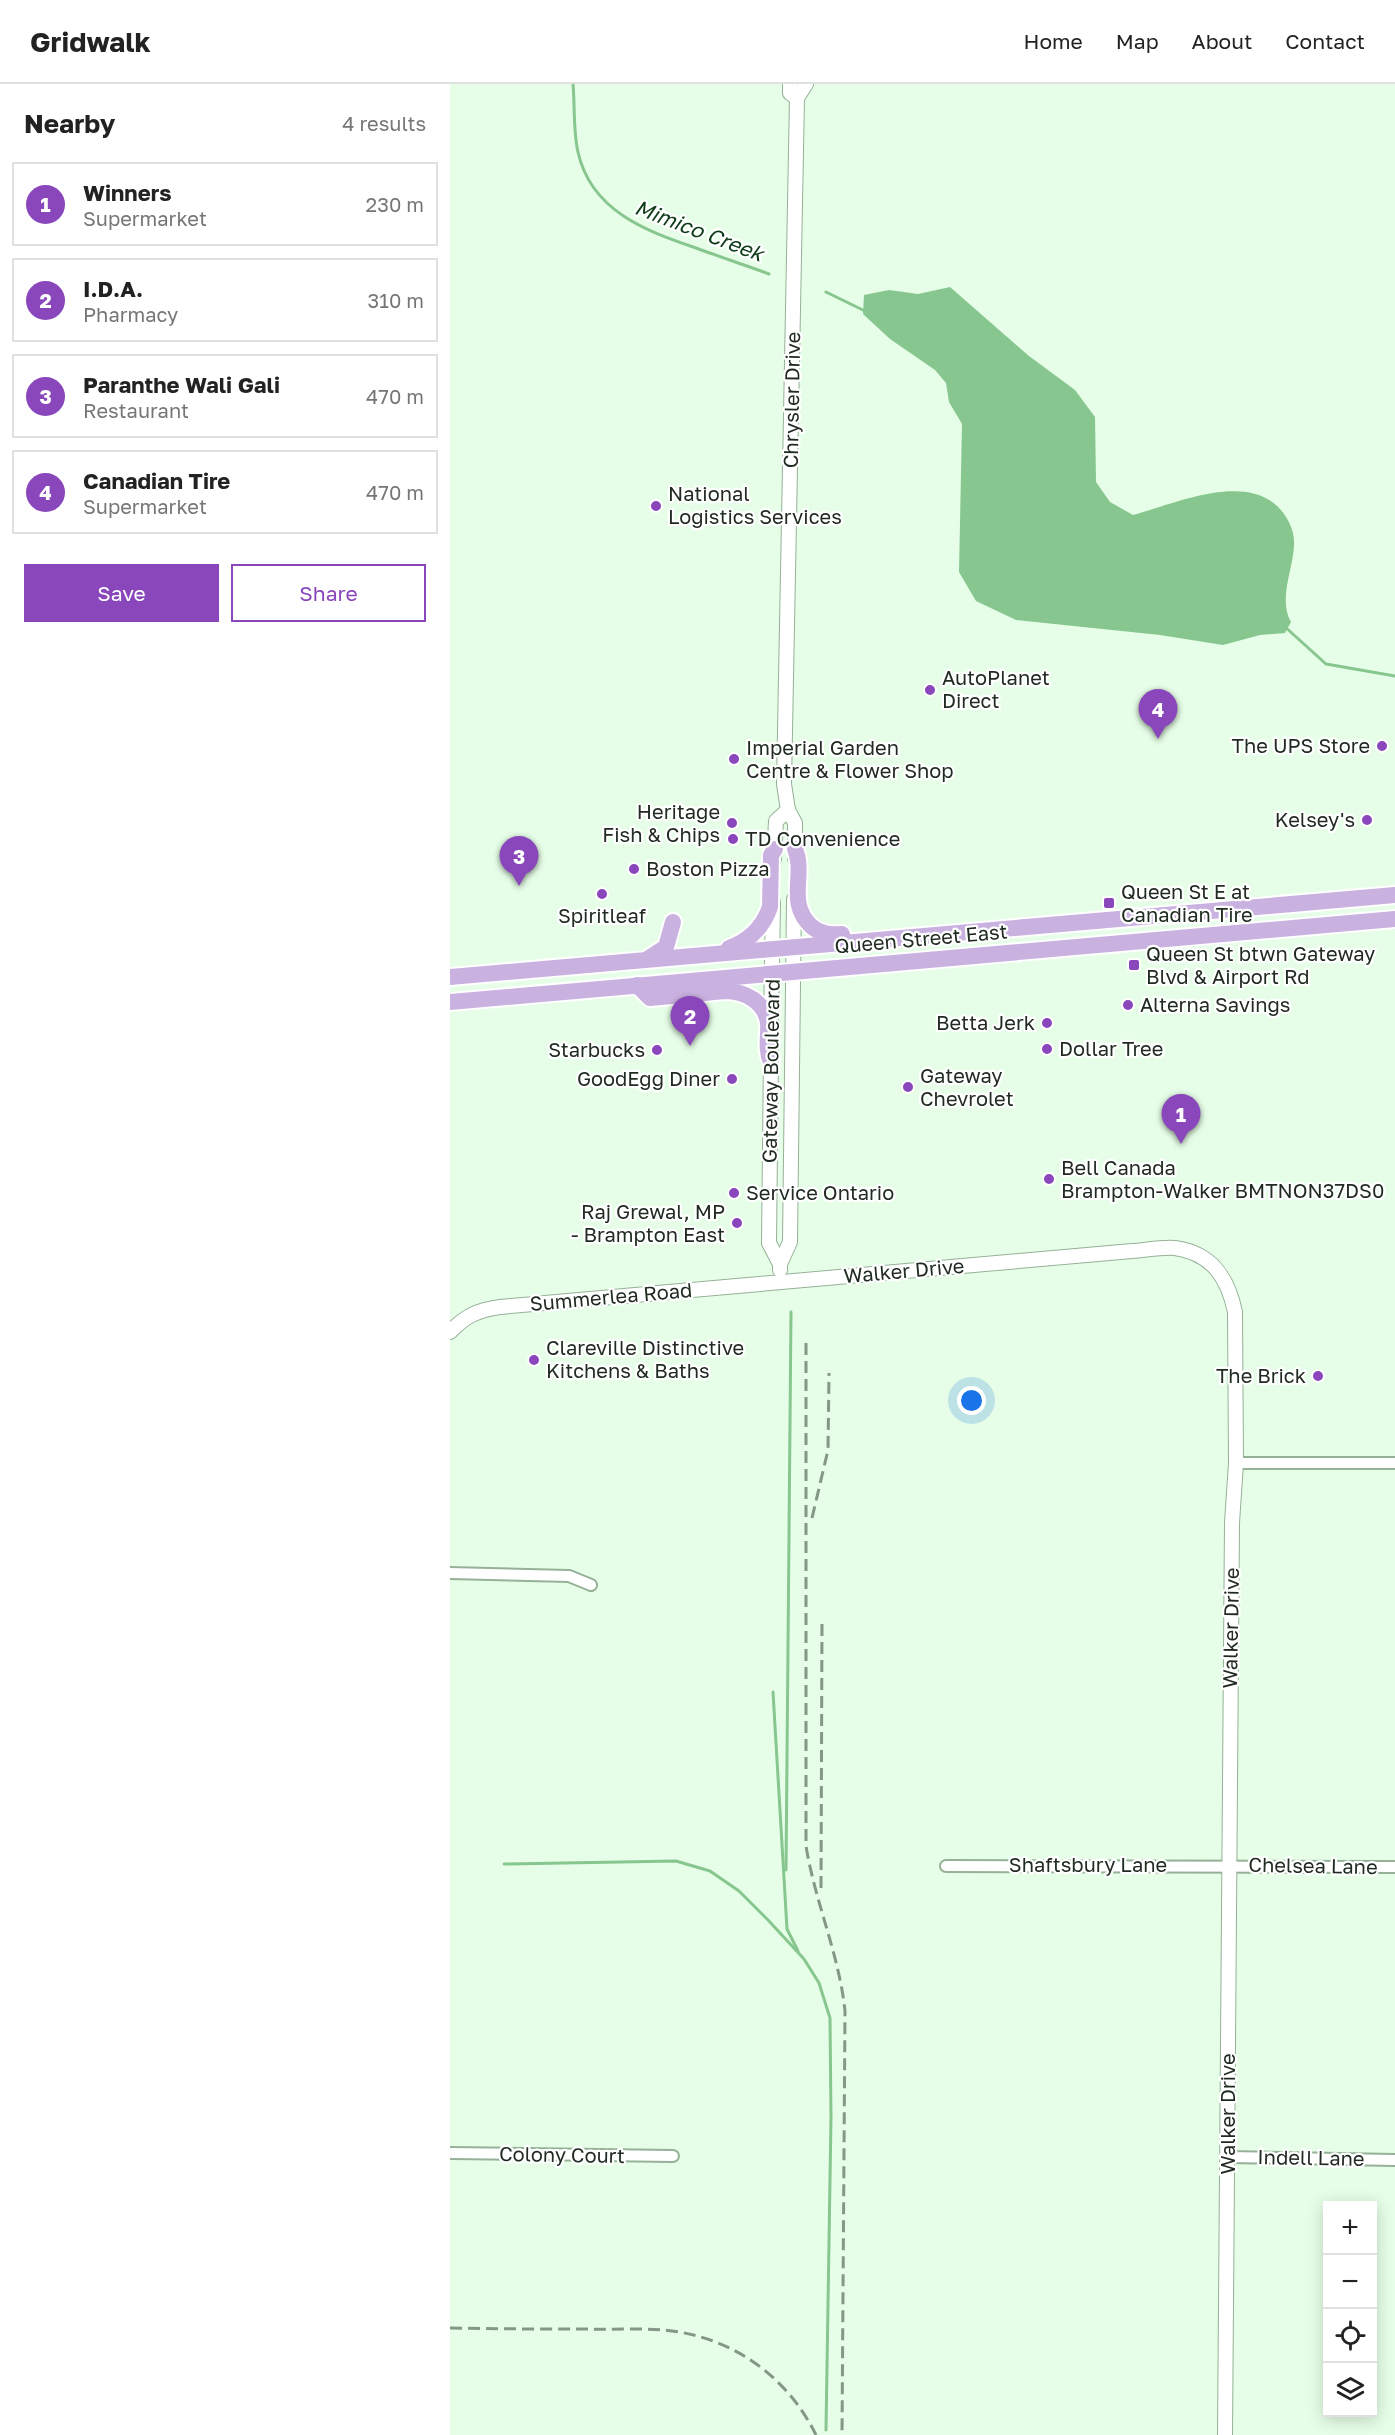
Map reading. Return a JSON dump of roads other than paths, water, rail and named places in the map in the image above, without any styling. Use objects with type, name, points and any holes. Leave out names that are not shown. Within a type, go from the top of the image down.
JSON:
[{"type":"main road","points":[[645,960],[666,947],[673,922],[690,956],[696,952],[722,950],[748,940],[760,926],[770,907],[771,855],[775,849]]},
{"type":"main road","points":[[795,849],[798,856],[798,906],[809,924],[828,934],[883,930],[891,938]]},
{"type":"main road","name":"Queen Street East","points":[[450,977],[1395,895]]},
{"type":"main road","name":"Queen Street East","points":[[450,1002],[1395,920]]},
{"type":"main road","points":[[637,985],[650,998],[725,991],[735,991],[750,996],[766,1017],[768,1055],[771,1062]]},
{"type":"street","name":"Chrysler Drive","points":[[790,84],[790,93],[797,98],[784,784],[788,810],[795,823],[794,971]]},
{"type":"street","points":[[797,98],[806,84]]},
{"type":"street","points":[[772,948],[776,820],[788,810]]},
{"type":"street","name":"Gateway Boulevard","points":[[772,948],[769,1243],[780,1264],[781,1281]]},
{"type":"street","name":"Gateway Boulevard","points":[[780,1264],[790,1242],[794,971]]},
{"type":"street","name":"Walker Drive","points":[[781,1281],[1173,1248],[1189,1251],[1208,1259],[1220,1270],[1231,1291],[1235,1312],[1236,1463],[1232,1533],[1225,2435]]},
{"type":"street","name":"Summerlea Road","points":[[450,1332],[461,1320],[478,1310],[781,1281]]},
{"type":"street","points":[[1236,1463],[1395,1463]]},
{"type":"street","points":[[450,1572],[569,1576],[591,1585]]},
{"type":"street","name":"Shaftsbury Lane","points":[[946,1866],[1231,1865]]},
{"type":"street","name":"Chelsea Lane","points":[[1231,1865],[1395,1867]]},
{"type":"street","name":"Colony Court","points":[[450,2153],[673,2156]]},
{"type":"street","name":"Indell Lane","points":[[1228,2157],[1395,2160]]},
{"type":"waterway","name":"Mimico Creek","points":[[573,84],[578,152],[595,190],[608,204],[623,216],[658,234],[769,274]]},
{"type":"waterway","name":"Mimico Creek","points":[[826,292],[865,311]]},
{"type":"waterway","name":"Mimico Creek","points":[[1284,626],[1326,664],[1395,676]]},
{"type":"waterway","points":[[786,1870],[791,1312]]},
{"type":"waterway","points":[[773,1692],[787,1929],[798,1951]]},
{"type":"waterway","points":[[504,1864],[676,1861],[710,1871],[739,1891],[768,1920],[804,1959],[819,1983],[830,2018],[831,2117],[826,2430]]},
{"type":"railway","points":[[806,1343],[806,1846],[838,1969],[845,2011],[842,2435]]},
{"type":"railway","points":[[812,1518],[828,1450],[829,1373]]},
{"type":"railway","points":[[821,1888],[822,1621]]},
{"type":"railway","points":[[450,2328],[645,2329],[668,2330],[701,2337],[742,2354],[777,2381],[792,2397],[816,2435]]},
{"type":"place","name":"National Logistics Services","points":[[656,506]]},
{"type":"place","name":"AutoPlanet Direct","points":[[930,690]]},
{"type":"place","name":"Canadian Tire","points":[[1158,739]]},
{"type":"place","name":"The UPS Store","points":[[1382,746]]},
{"type":"place","name":"Imperial Garden Centre & Flower Shop","points":[[734,759]]},
{"type":"place","name":"Kelsey's","points":[[1367,820]]},
{"type":"place","name":"Heritage Fish & Chips","points":[[732,823]]},
{"type":"place","name":"TD Convenience","points":[[733,839]]},
{"type":"place","name":"Boston Pizza","points":[[634,869]]},
{"type":"place","name":"Paranthe Wali Gali","points":[[519,886]]},
{"type":"place","name":"Spiritleaf","points":[[602,894]]},
{"type":"place","name":"Queen St E at Canadian Tire","points":[[1109,903]]},
{"type":"place","name":"Queen St btwn Gateway Blvd & Airport Rd","points":[[1134,965]]},
{"type":"place","name":"Alterna Savings","points":[[1128,1005]]},
{"type":"place","name":"Betta Jerk","points":[[1047,1023]]},
{"type":"place","name":"I.D.A.","points":[[690,1046]]},
{"type":"place","name":"Dollar Tree","points":[[1047,1049]]},
{"type":"place","name":"Starbucks","points":[[657,1050]]},
{"type":"place","name":"GoodEgg Diner","points":[[732,1079]]},
{"type":"place","name":"Gateway Chevrolet","points":[[908,1087]]},
{"type":"place","name":"Winners","points":[[1181,1144]]},
{"type":"place","name":"Bell Canada Brampton-Walker BMTNON37DS0","points":[[1049,1179]]},
{"type":"place","name":"Service Ontario","points":[[734,1193]]},
{"type":"place","name":"Raj Grewal, MP - Brampton East","points":[[737,1223]]},
{"type":"place","name":"Clareville Distinctive Kitchens & Baths","points":[[534,1360]]},
{"type":"place","name":"The Brick","points":[[1318,1376]]}]
